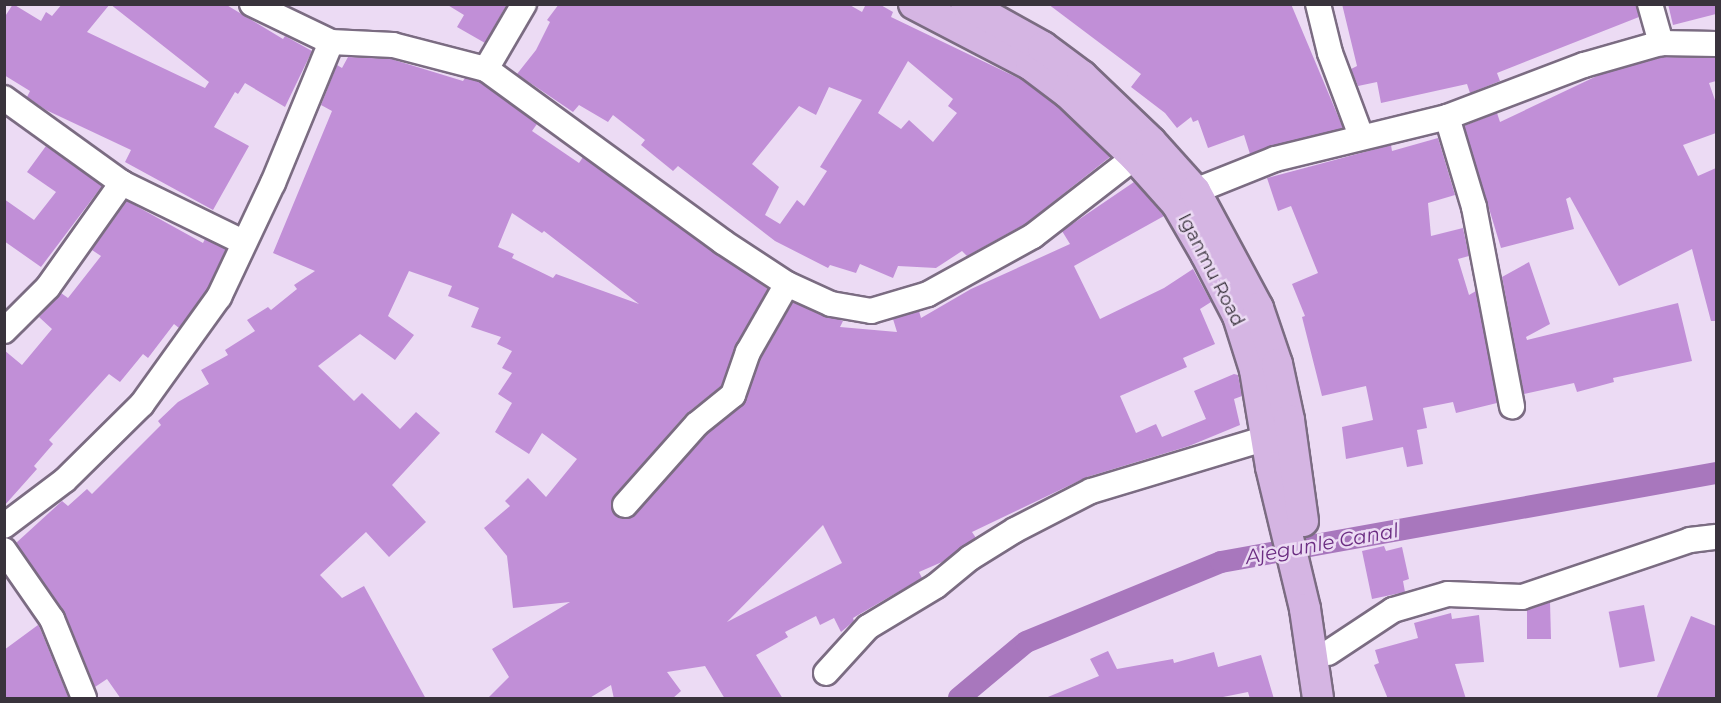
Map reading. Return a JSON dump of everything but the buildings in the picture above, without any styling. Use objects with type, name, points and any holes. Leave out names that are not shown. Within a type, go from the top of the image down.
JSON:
[{"type":"main road","name":"Iganmu Road","points":[[914,4],[1031,65],[1068,93],[1135,157],[1177,204],[1238,316],[1255,370],[1312,613],[1318,699]]},
{"type":"main road","name":"Iganmu Road","points":[[966,4],[1043,47],[1082,76],[1151,142],[1195,191],[1258,308],[1289,420],[1277,456]]},
{"type":"main road","name":"Iganmu Road","points":[[1312,613],[1328,653],[1335,699]]},
{"type":"street","points":[[252,4],[331,42],[393,45],[486,69],[723,242],[788,284],[831,303],[871,310],[928,294],[1033,236],[1135,157]]},
{"type":"street","points":[[486,69],[524,4]]},
{"type":"street","points":[[1318,4],[1330,53],[1361,136]]},
{"type":"street","points":[[1650,4],[1661,43]]},
{"type":"street","points":[[4,526],[64,480],[142,404],[219,297],[243,242],[273,183],[331,42]]},
{"type":"street","points":[[1195,191],[1275,159],[1361,136],[1447,117],[1584,65],[1661,43],[1716,44]]},
{"type":"street","points":[[4,98],[122,183],[243,242]]},
{"type":"street","points":[[1447,117],[1474,207],[1512,406]]},
{"type":"street","points":[[4,331],[48,287],[122,183]]},
{"type":"street","points":[[625,505],[697,424],[733,395],[748,352],[788,284]]},
{"type":"street","points":[[826,673],[868,627],[936,586],[970,558],[1015,530],[1091,491],[1277,456]]},
{"type":"street","points":[[1328,653],[1393,610],[1448,594],[1522,597],[1690,540],[1716,537]]},
{"type":"street","points":[[4,550],[52,619],[84,699]]},
{"type":"waterway","name":"Ajegunle Canal","points":[[959,698],[1026,642],[1221,562],[1716,473]]}]
